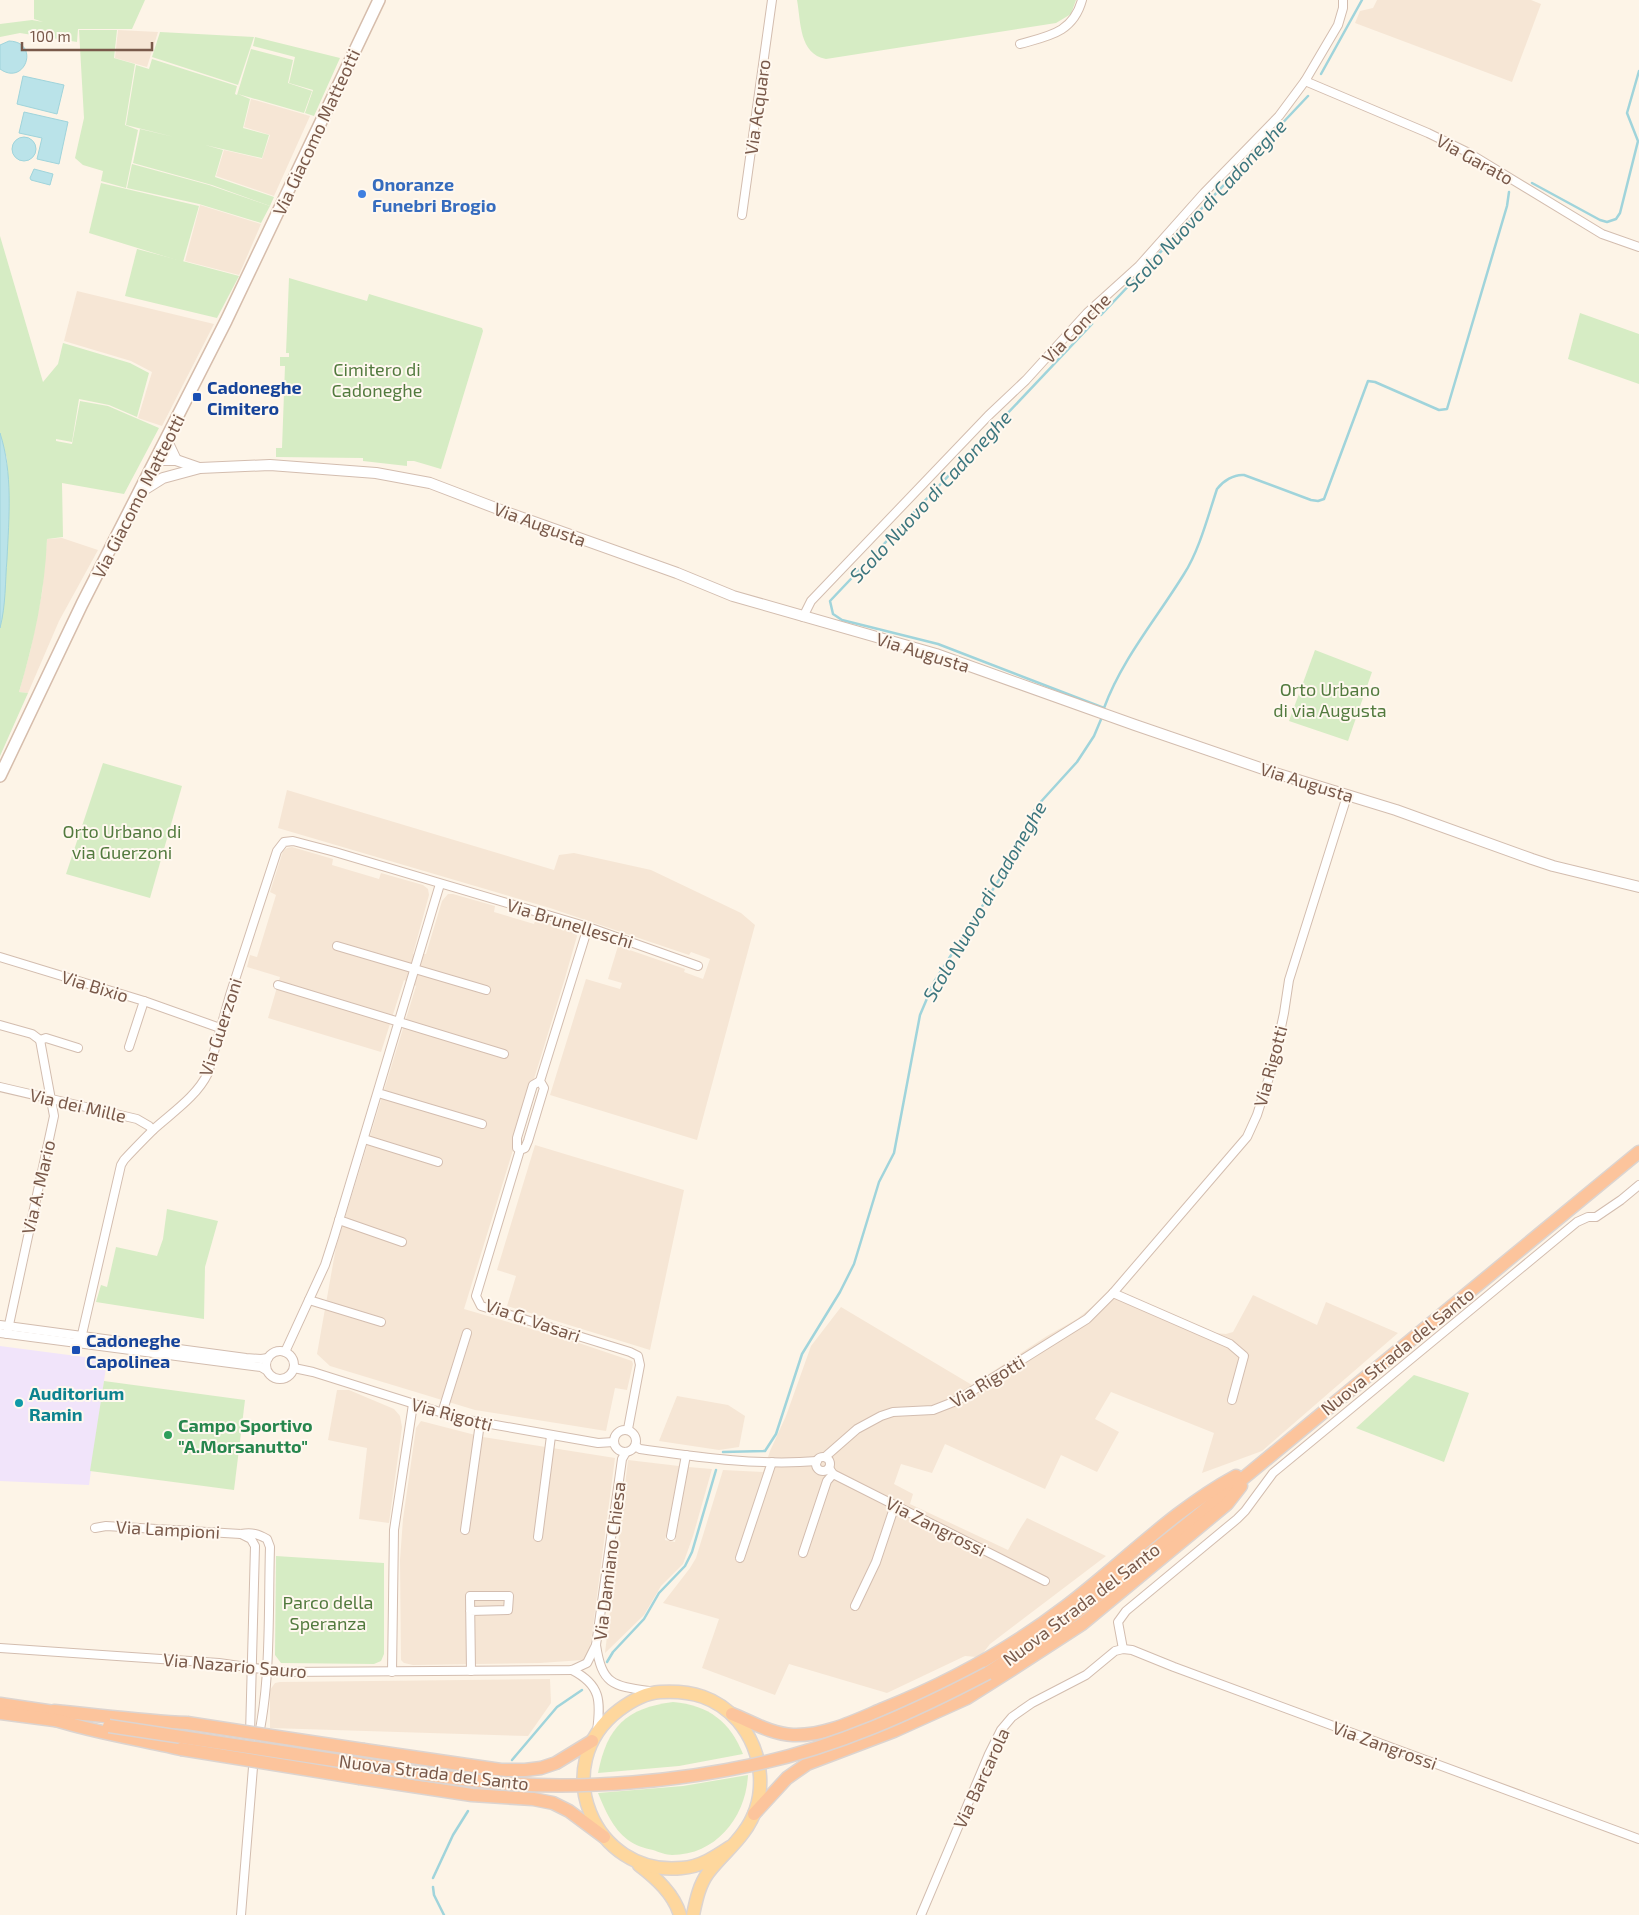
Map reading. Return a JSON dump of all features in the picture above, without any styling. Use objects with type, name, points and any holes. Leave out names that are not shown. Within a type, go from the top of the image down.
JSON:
[{"type":"highway","name":"Nuova Strada del Santo","points":[[0,1704],[109,1726],[429,1775],[514,1784],[596,1785],[680,1777],[737,1768],[804,1752],[892,1720],[988,1673],[1016,1656],[1069,1618],[1195,1518],[1258,1464],[1639,1152]]},
{"type":"highway","points":[[732,1714],[772,1731],[791,1735],[819,1732],[842,1726],[948,1680],[1003,1650],[1064,1608],[1180,1512],[1219,1485],[1258,1464]]},
{"type":"highway","points":[[754,1814],[786,1778],[807,1764],[894,1731],[967,1698],[1082,1624],[1227,1504],[1258,1464]]},
{"type":"highway","name":"Nuova Strada del Santo","points":[[0,1713],[55,1716]]},
{"type":"highway","points":[[55,1716],[93,1714],[138,1721],[187,1723],[502,1770],[541,1768],[556,1763],[595,1736]]},
{"type":"highway","points":[[55,1716],[90,1731],[134,1738],[181,1749],[472,1795],[533,1799],[553,1803],[570,1812],[604,1837]]},
{"type":"main road","name":"Via Giacomo Matteotti","points":[[0,776],[41,688],[241,291],[379,0]]},
{"type":"main road","points":[[680,1915],[678,1908],[666,1889],[604,1837],[590,1814],[583,1781],[585,1760],[595,1736],[612,1714],[637,1698],[656,1692],[678,1691],[695,1694],[717,1702],[732,1714],[746,1731],[756,1750],[760,1793],[754,1814],[744,1832],[707,1874],[696,1897],[693,1915]]},
{"type":"main road","points":[[631,1859],[656,1868],[682,1868],[708,1862],[730,1847]]},
{"type":"street","name":"Via Acquaro","points":[[742,215],[772,0]]},
{"type":"street","points":[[1020,44],[1060,32],[1071,22],[1082,0]]},
{"type":"street","name":"Via Conche","points":[[803,617],[811,601],[988,416],[1026,380],[1087,313],[1140,266],[1204,193],[1279,116],[1305,81],[1338,25],[1343,8],[1343,0]]},
{"type":"street","name":"Via Garato","points":[[1305,81],[1428,133],[1467,152],[1602,234],[1639,247]]},
{"type":"street","points":[[166,441],[176,460]]},
{"type":"street","points":[[157,460],[166,470],[173,474]]},
{"type":"street","name":"Via Augusta","points":[[157,460],[176,460],[200,468]]},
{"type":"street","name":"Via Augusta","points":[[139,493],[162,478],[200,468],[270,465],[376,473],[430,482],[506,512],[677,573],[733,596],[936,654],[1104,714],[1347,796],[1396,810],[1553,866],[1639,887]]},
{"type":"street","name":"Via Rigotti","points":[[635,1446],[640,1449],[728,1460],[794,1463],[817,1461],[821,1457],[825,1457],[857,1429],[881,1416],[893,1412],[933,1410],[956,1402],[1087,1319],[1112,1293],[1247,1137],[1257,1115],[1273,1065],[1289,980],[1347,796]]},
{"type":"street","name":"Via Guerzoni","points":[[80,1339],[121,1165],[153,1130],[198,1091],[204,1081],[277,851],[284,842],[293,841],[335,852],[440,884]]},
{"type":"street","points":[[285,1352],[324,1265],[339,1220],[440,884]]},
{"type":"street","name":"Via Brunelleschi","points":[[440,884],[588,927],[698,966]]},
{"type":"street","name":"Via G. Vasari","points":[[520,1150],[517,1148],[517,1138],[534,1085],[540,1082],[588,927]]},
{"type":"street","points":[[337,946],[486,990]]},
{"type":"street","name":"Via Bixio","points":[[0,957],[144,1001],[129,1047]]},
{"type":"street","points":[[278,985],[504,1054]]},
{"type":"street","points":[[144,1001],[220,1028]]},
{"type":"street","points":[[0,1026],[32,1034],[40,1040],[46,1038],[78,1048]]},
{"type":"street","name":"Via A. Mario","points":[[4,1330],[54,1116],[40,1040]]},
{"type":"street","name":"Via G. Vasari","points":[[540,1082],[544,1088],[528,1142],[525,1148],[520,1150],[476,1292],[477,1300],[481,1306],[638,1356],[640,1365],[628,1430]]},
{"type":"street","name":"Via dei Mille","points":[[0,1087],[137,1119],[153,1130]]},
{"type":"street","points":[[378,1093],[482,1124]]},
{"type":"street","points":[[364,1140],[438,1162]]},
{"type":"street","points":[[1123,1648],[1118,1622],[1126,1610],[1237,1519],[1273,1472],[1577,1222],[1588,1217],[1596,1217],[1639,1185]]},
{"type":"street","points":[[339,1220],[402,1242]]},
{"type":"street","points":[[1112,1293],[1230,1344],[1240,1351],[1244,1356],[1232,1400]]},
{"type":"street","points":[[309,1300],[381,1322]]},
{"type":"street","points":[[4,1330],[246,1358],[268,1358]]},
{"type":"street","points":[[442,1413],[467,1333]]},
{"type":"street","points":[[80,1339],[253,1366],[266,1370]]},
{"type":"street","points":[[276,1351],[285,1352],[291,1356],[294,1368],[287,1378],[279,1380],[271,1377],[266,1370],[268,1358],[276,1351]]},
{"type":"street","name":"Via Rigotti","points":[[294,1368],[313,1372],[442,1413],[480,1423],[598,1443],[614,1442]]},
{"type":"street","points":[[392,1672],[394,1530],[413,1404]]},
{"type":"street","points":[[465,1530],[480,1423]]},
{"type":"street","points":[[628,1430],[636,1436],[635,1446],[632,1450],[626,1452],[617,1448],[614,1442],[615,1436],[619,1431],[628,1430]]},
{"type":"street","points":[[538,1537],[551,1436]]},
{"type":"street","name":"Via Damiano Chiesa","points":[[626,1452],[622,1460],[596,1645],[599,1664],[605,1675],[614,1683],[629,1688],[656,1692]]},
{"type":"street","points":[[671,1536],[674,1532],[686,1455]]},
{"type":"street","points":[[803,1553],[831,1471],[830,1462],[825,1457]]},
{"type":"street","points":[[817,1461],[817,1466],[820,1470],[831,1471]]},
{"type":"street","points":[[740,1558],[772,1462]]},
{"type":"street","name":"Via Zangrossi","points":[[831,1471],[1046,1581]]},
{"type":"street","points":[[855,1606],[876,1562],[895,1505]]},
{"type":"street","name":"Via Lampioni","points":[[95,1528],[106,1526],[258,1534],[267,1539],[270,1547],[266,1669],[261,1731],[254,1756]]},
{"type":"street","points":[[241,1534],[251,1539],[255,1546],[249,1730],[254,1756],[241,1915]]},
{"type":"street","points":[[470,1611],[508,1610],[509,1596],[470,1596],[470,1611],[471,1671]]},
{"type":"street","points":[[572,1670],[587,1664],[596,1645]]},
{"type":"street","name":"Via Nazario Sauro","points":[[0,1648],[252,1666],[283,1672],[572,1670]]},
{"type":"street","name":"Via Zangrossi","points":[[1123,1648],[1639,1839]]},
{"type":"street","name":"Via Barcarola","points":[[921,1915],[989,1754],[1006,1724],[1018,1712],[1086,1675],[1115,1651],[1123,1648]]},
{"type":"street","points":[[572,1670],[584,1676],[596,1690],[599,1702],[595,1736]]},
{"type":"shaded area","points":[[1377,0],[1531,0],[1541,4],[1512,82],[1355,23],[1360,11],[1373,8]]},
{"type":"shaded area","points":[[118,30],[158,32],[147,67],[115,58]]},
{"type":"shaded area","points":[[251,99],[310,116],[274,196],[216,176],[224,150],[262,159],[270,135],[244,127]]},
{"type":"shaded area","points":[[200,205],[261,224],[239,275],[185,261]]},
{"type":"shaded area","points":[[77,291],[214,324],[162,426],[138,418],[152,372],[131,361],[64,341]]},
{"type":"shaded area","points":[[62,538],[98,550],[59,621],[28,693],[19,692],[30,652],[42,593],[47,539]]},
{"type":"shaded area","points":[[287,790],[554,870],[559,855],[574,853],[651,870],[741,913],[755,925],[697,1140],[550,1095],[586,979],[620,989],[622,983],[608,979],[618,946],[685,969],[684,972],[703,979],[710,959],[691,952],[689,955],[550,908],[278,828]]},
{"type":"shaded area","points":[[292,847],[333,859],[332,865],[379,879],[381,873],[423,885],[428,889],[429,895],[413,954],[426,954],[442,901],[448,894],[495,906],[494,912],[534,924],[536,918],[576,932],[577,936],[565,978],[534,1079],[528,1087],[512,1141],[513,1150],[464,1309],[576,1342],[632,1361],[627,1390],[615,1388],[606,1431],[475,1410],[330,1366],[317,1354],[336,1247],[416,986],[404,980],[381,1052],[268,1018],[280,977],[247,967],[250,955],[257,957],[276,895],[270,892],[283,851]]},
{"type":"shaded area","points":[[535,1145],[684,1190],[650,1350],[507,1306],[516,1276],[497,1270]]},
{"type":"shaded area","points":[[1121,1292],[1215,1333],[1226,1334],[1233,1332],[1253,1295],[1317,1325],[1326,1302],[1398,1333],[1262,1451],[1202,1473],[1214,1433],[1111,1392],[1095,1419],[1119,1432],[1097,1472],[1061,1455],[1045,1489],[945,1444],[932,1473],[901,1464],[894,1484],[913,1494],[910,1504],[1008,1550],[1027,1518],[1106,1556],[990,1644],[977,1657],[965,1656],[887,1693],[789,1664],[775,1695],[702,1668],[719,1619],[663,1603],[696,1558],[723,1470],[763,1472],[770,1451],[786,1416],[811,1346],[841,1307],[972,1385],[1047,1336],[1077,1319],[1104,1295]]},
{"type":"shaded area","points":[[0,1346],[107,1360],[89,1485],[0,1481]]},
{"type":"shaded area","points":[[337,1390],[349,1390],[394,1409],[400,1416],[402,1427],[389,1523],[359,1519],[367,1448],[328,1440]]},
{"type":"shaded area","points":[[677,1396],[728,1405],[745,1416],[739,1447],[719,1450],[659,1441]]},
{"type":"shaded area","points":[[421,1421],[483,1437],[615,1458],[590,1649],[587,1657],[583,1660],[540,1663],[413,1665],[404,1663],[401,1660],[400,1560],[403,1519],[416,1428]]},
{"type":"shaded area","points":[[628,1460],[679,1466],[670,1532],[667,1532],[665,1540],[675,1542],[688,1467],[712,1469],[683,1564],[661,1586],[644,1615],[605,1653]]},
{"type":"shaded area","points":[[550,1679],[551,1703],[528,1736],[270,1728],[270,1690],[275,1683],[280,1682]]},
{"type":"green space","points":[[34,0],[145,0],[132,29],[78,29],[77,42],[20,33],[0,37],[0,24],[32,20],[43,22],[34,19]]},
{"type":"green space","points":[[797,0],[1076,0],[1071,14],[1056,23],[826,59],[817,56],[806,44]]},
{"type":"green space","points":[[79,30],[117,30],[114,58],[135,64],[125,125],[138,130],[126,188],[101,181],[103,171],[83,165],[75,158],[84,118]]},
{"type":"green space","points":[[160,32],[254,37],[238,85],[152,57]]},
{"type":"green space","points":[[255,37],[340,58],[314,116],[305,113],[313,90],[289,83],[295,57],[253,46]]},
{"type":"green space","points":[[251,49],[293,60],[288,83],[312,91],[304,113],[238,94],[250,99],[243,128],[269,135],[262,158],[205,145],[223,150],[215,177],[274,197],[270,206],[212,185],[133,163],[140,129],[174,137],[126,125],[136,65],[149,69],[152,59],[237,86],[235,94],[237,95]]},
{"type":"green space","points":[[132,164],[209,185],[270,206],[261,223],[199,204],[127,188]]},
{"type":"green space","points":[[101,183],[199,206],[183,262],[89,233]]},
{"type":"green space","points":[[0,236],[43,382],[58,364],[63,343],[130,363],[149,373],[137,417],[109,405],[79,399],[72,442],[56,439],[56,441],[72,444],[80,401],[108,406],[159,428],[124,494],[62,483],[63,537],[47,539],[44,578],[38,616],[19,692],[28,693],[0,756],[0,628],[5,590],[9,504],[7,459],[0,433]]},
{"type":"green space","points":[[137,249],[239,276],[217,318],[125,296]]},
{"type":"green space","name":"Cimitero di Cadoneghe","points":[[289,278],[367,301],[369,294],[482,328],[483,331],[441,469],[414,461],[407,461],[407,466],[363,461],[363,458],[276,457],[276,448],[282,448],[285,366],[280,366],[280,357],[289,357],[289,353],[286,353]]},
{"type":"green space","points":[[1580,313],[1639,334],[1639,384],[1568,359]]},
{"type":"green space","name":"Orto Urbano di via Augusta","points":[[1315,650],[1372,672],[1348,741],[1289,721]]},
{"type":"green space","name":"Orto Urbano di via Guerzoni","points":[[103,763],[182,786],[150,898],[66,874]]},
{"type":"green space","points":[[167,1209],[218,1221],[205,1267],[204,1319],[96,1302],[101,1285],[107,1287],[116,1247],[157,1256],[163,1239]]},
{"type":"green space","points":[[1414,1375],[1469,1393],[1444,1462],[1356,1428]]},
{"type":"green space","name":"Campo Sportivo \"A.Morsanutto\"","points":[[104,1381],[245,1400],[234,1490],[90,1471]]},
{"type":"green space","name":"Parco della Speranza","points":[[276,1556],[384,1563],[384,1654],[381,1661],[374,1664],[281,1663],[275,1655]]},
{"type":"green space","points":[[673,1702],[697,1707],[717,1717],[732,1733],[743,1754],[679,1766],[598,1773],[607,1743],[621,1722],[643,1709]]},
{"type":"green space","points":[[748,1775],[741,1805],[735,1819],[726,1831],[715,1841],[702,1848],[688,1853],[672,1855],[640,1846],[623,1836],[614,1825],[598,1793],[683,1786]]},
{"type":"water","points":[[9,41],[19,43],[25,48],[27,55],[26,62],[22,68],[16,72],[9,73],[0,69],[0,45]]},
{"type":"water","points":[[23,76],[64,85],[57,114],[17,104]]},
{"type":"water","points":[[24,112],[68,122],[59,164],[37,159],[42,138],[19,133]]},
{"type":"water","points":[[24,137],[33,140],[36,149],[33,158],[24,161],[15,158],[12,149],[15,140]]},
{"type":"water","points":[[34,169],[53,174],[50,185],[31,180]]},
{"type":"water","points":[[0,433],[7,464],[9,527],[5,594],[0,628]]},
{"type":"waterway","name":"Scolo Nuovo di Cadoneghe","points":[[1321,74],[1362,0]]},
{"type":"waterway","points":[[1532,183],[1600,220],[1607,222],[1616,219],[1620,213],[1638,141],[1627,113],[1639,71]]},
{"type":"waterway","name":"Scolo Nuovo di Cadoneghe","points":[[1101,315],[1308,96]]},
{"type":"waterway","points":[[1104,708],[1111,690],[1130,656],[1189,565],[1203,533],[1217,489],[1222,483],[1233,477],[1244,475],[1311,500],[1318,501],[1324,499],[1368,381],[1375,382],[1439,410],[1447,409],[1507,206],[1509,192]]},
{"type":"waterway","name":"Scolo Nuovo di Cadoneghe","points":[[1092,324],[830,601],[833,614],[842,620],[938,644],[1104,708],[1103,712]]},
{"type":"waterway","name":"Scolo Nuovo di Cadoneghe","points":[[723,1452],[765,1451],[776,1434],[802,1354],[840,1292],[854,1264],[879,1182],[894,1153],[920,1015],[934,982],[1023,842],[1031,816],[1037,806],[1077,762],[1094,736],[1102,717]]},
{"type":"waterway","name":"Scolo Nuovo di Cadoneghe","points":[[607,1662],[613,1652],[644,1619],[659,1593],[685,1566],[692,1552],[716,1470]]},
{"type":"waterway","name":"Scolo Nuovo di Cadoneghe","points":[[512,1760],[557,1707],[582,1690]]},
{"type":"waterway","name":"Scolo Nuovo di Cadoneghe","points":[[433,1878],[453,1835],[468,1811]]},
{"type":"waterway","name":"Scolo Nuovo di Cadoneghe","points":[[433,1887],[434,1895],[444,1915]]},
{"type":"place","name":"Onoranze Funebri Brogio","points":[[362,194]]},
{"type":"place","name":"Cadoneghe Cimitero","points":[[197,397]]},
{"type":"place","name":"Cadoneghe Capolinea","points":[[76,1350]]},
{"type":"place","name":"Auditorium Ramin","points":[[19,1403]]},
{"type":"place","name":"Campo Sportivo \"A.Morsanutto\"","points":[[168,1435]]}]
